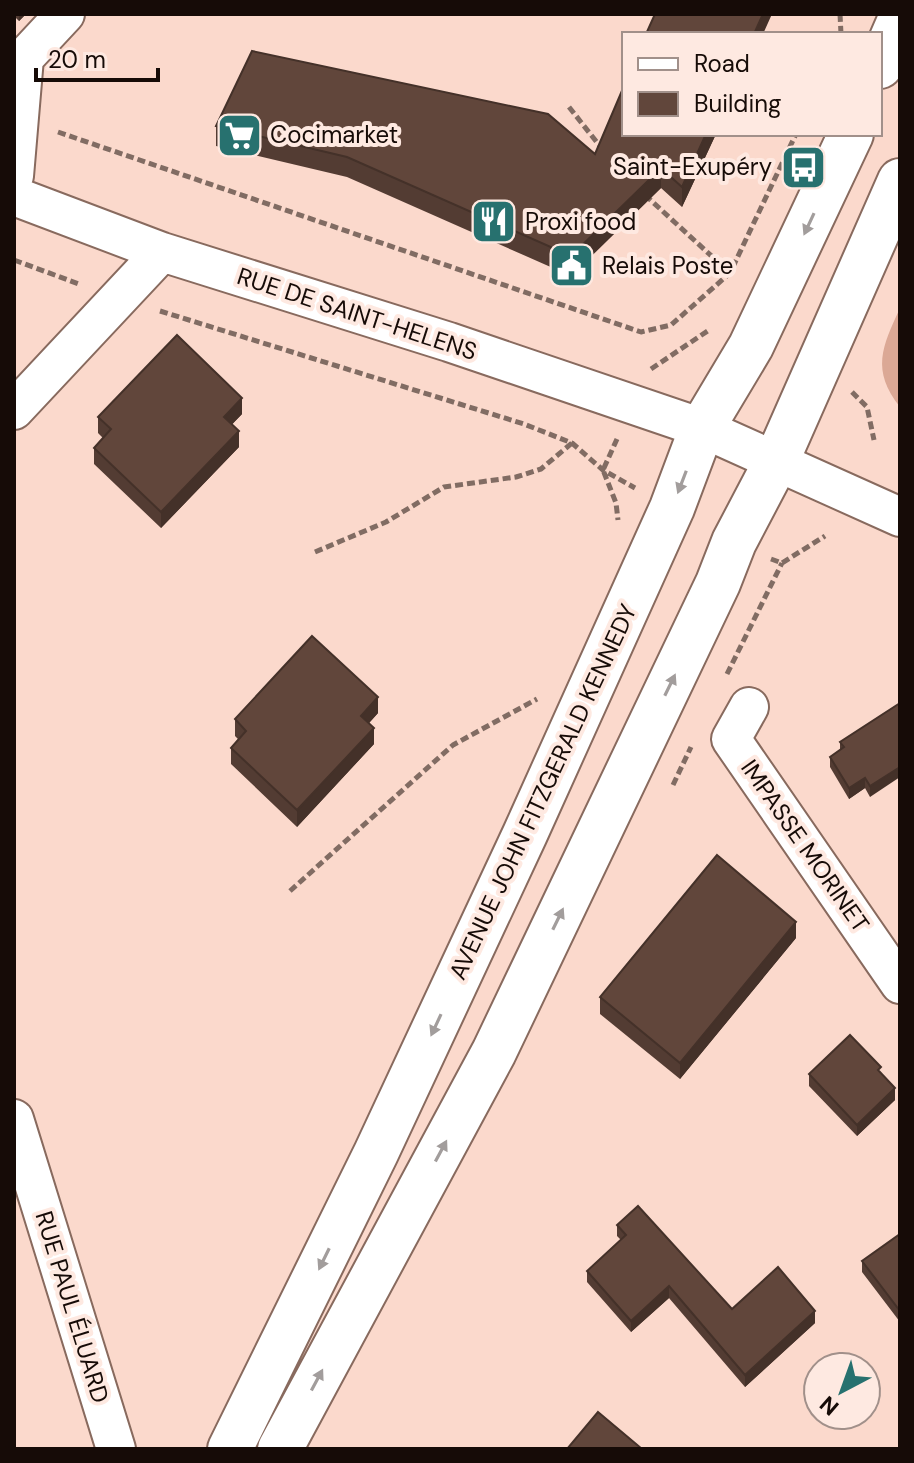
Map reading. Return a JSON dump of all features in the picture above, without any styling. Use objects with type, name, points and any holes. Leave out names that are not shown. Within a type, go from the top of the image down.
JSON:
[{"type":"main road","points":[[882,61],[900,20]]},
{"type":"main road","name":"AVENUE JOHN FITZGERALD KENNEDY","points":[[230,1449],[369,1167],[518,848],[672,508],[702,428],[751,346],[850,136]]},
{"type":"main road","points":[[280,1449],[494,1052],[718,583],[734,542],[776,462],[900,181]]},
{"type":"street","points":[[14,176],[19,119],[19,55],[65,14]]},
{"type":"street","name":"RUE DE SAINT-HELENS","points":[[14,196],[162,252],[449,342],[702,428],[900,517]]},
{"type":"street","points":[[14,410],[162,252]]},
{"type":"street","name":"IMPASSE MORINET","points":[[749,707],[731,739],[900,984]]},
{"type":"street","name":"RUE PAUL ÉLUARD","points":[[14,1119],[116,1449]]},
{"type":"path","points":[[569,107],[612,162]]},
{"type":"path","points":[[19,119],[641,332],[671,325],[730,273],[798,136]]},
{"type":"path","points":[[734,280],[798,136]]},
{"type":"path","points":[[642,193],[730,273]]},
{"type":"path","points":[[14,260],[119,298],[509,419],[572,443],[603,470],[616,503],[618,525]]},
{"type":"path","points":[[603,470],[651,368],[710,330],[715,320]]},
{"type":"path","points":[[315,552],[386,522],[444,487],[516,477],[541,469],[572,443]]},
{"type":"path","points":[[290,891],[453,745],[544,696],[537,710]]},
{"type":"shaded area","points":[[900,308],[900,407],[885,381],[882,358]]},
{"type":"building","points":[[655,14],[763,14],[755,32],[647,32]]},
{"type":"building","points":[[252,51],[548,114],[595,154],[622,91],[622,136],[705,136],[682,187],[661,168],[571,256],[347,157],[216,126]]},
{"type":"building","points":[[177,335],[242,398],[224,417],[239,431],[161,512],[94,448],[111,429],[98,417]]},
{"type":"building","points":[[312,636],[378,697],[361,716],[374,728],[297,810],[231,748],[246,731],[235,719]]},
{"type":"building","points":[[900,703],[900,767],[870,786],[865,778],[849,788],[830,757],[844,747],[840,742]]},
{"type":"building","points":[[717,855],[796,922],[680,1063],[600,997]]},
{"type":"building","points":[[850,1035],[881,1067],[878,1070],[895,1088],[857,1125],[809,1074]]},
{"type":"building","points":[[638,1206],[732,1309],[778,1267],[815,1311],[745,1375],[669,1286],[631,1321],[587,1271],[626,1235],[617,1225]]},
{"type":"building","points":[[900,1234],[900,1311],[862,1261]]},
{"type":"building","points":[[598,1412],[642,1449],[567,1449]]},
{"type":"place","name":"Cocimarket","points":[[239,135]]},
{"type":"place","name":"Saint-Exupéry","points":[[803,167]]},
{"type":"place","name":"Proxi food","points":[[494,222]]},
{"type":"place","name":"Relais Poste","points":[[571,266]]}]
